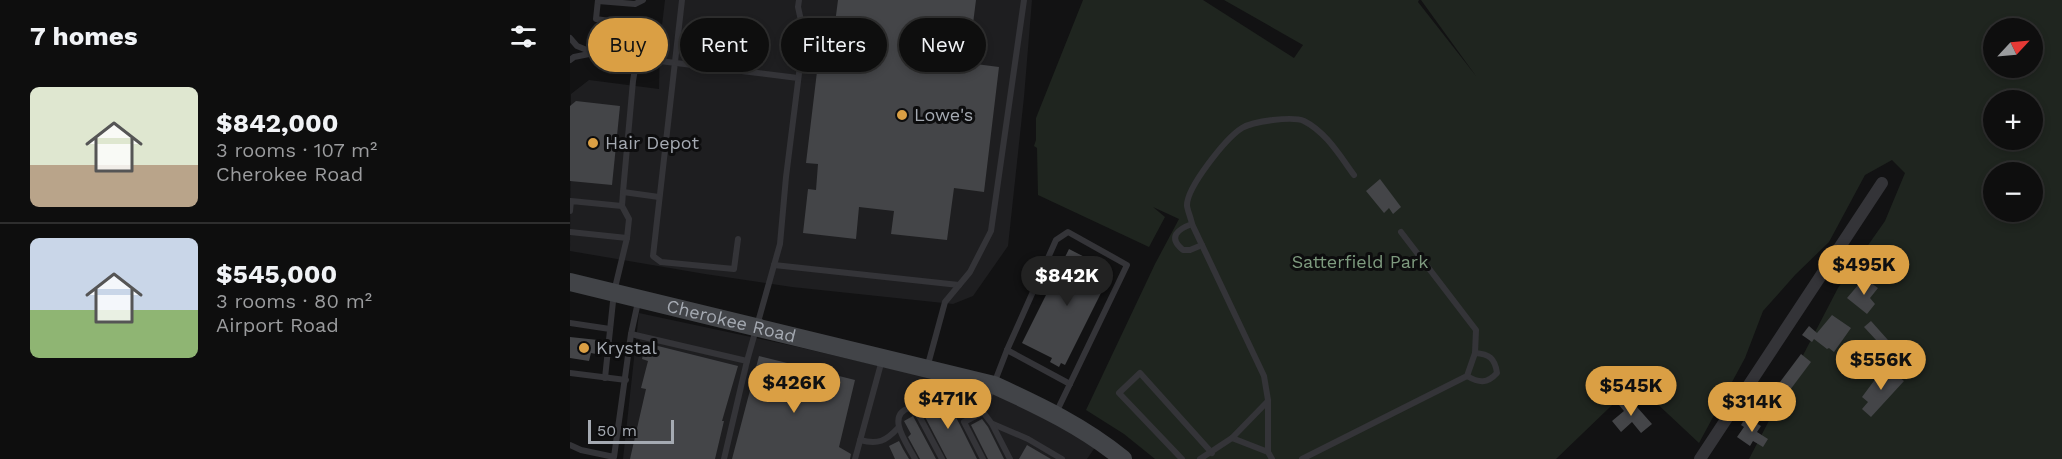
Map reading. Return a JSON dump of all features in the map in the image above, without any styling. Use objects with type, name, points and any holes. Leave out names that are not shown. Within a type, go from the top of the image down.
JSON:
[{"type":"main road","name":"Cherokee Road","points":[[570,282],[994,385],[1088,432],[1123,459]]},
{"type":"street","points":[[1700,459],[1882,183]]},
{"type":"lane","points":[[596,18],[599,0],[635,4],[643,0]]},
{"type":"lane","points":[[682,0],[653,256],[661,262],[734,269],[738,238]]},
{"type":"lane","points":[[724,459],[747,361],[780,244],[804,34],[798,7],[799,0]]},
{"type":"lane","points":[[927,368],[945,302],[970,272],[991,231],[1024,0]]},
{"type":"lane","points":[[570,38],[577,46],[588,51]]},
{"type":"lane","points":[[570,60],[588,54]]},
{"type":"lane","points":[[668,62],[798,78]]},
{"type":"lane","points":[[605,378],[614,292],[627,238],[629,219],[622,206],[635,72]]},
{"type":"lane","points":[[1272,459],[1268,452],[1268,400],[1264,376],[1192,224],[1187,206],[1190,194],[1216,152],[1242,128],[1284,118],[1303,120],[1321,132],[1354,175]]},
{"type":"lane","points":[[623,192],[659,197]]},
{"type":"lane","points":[[570,211],[571,201],[622,206]]},
{"type":"lane","points":[[1192,224],[1180,228],[1176,233],[1175,239],[1178,246],[1183,250],[1190,250],[1202,245]]},
{"type":"lane","points":[[570,232],[627,238]]},
{"type":"lane","points":[[983,459],[964,422],[983,412],[1007,350],[1056,240],[1068,232],[1127,265],[1056,414]]},
{"type":"lane","points":[[1302,459],[1467,376],[1475,353],[1476,330],[1401,232]]},
{"type":"lane","points":[[774,265],[959,285]]},
{"type":"lane","points":[[570,445],[581,450],[614,457],[631,333],[639,298]]},
{"type":"lane","points":[[570,323],[610,329]]},
{"type":"lane","points":[[631,333],[747,361]]},
{"type":"lane","points":[[1007,350],[1070,384]]},
{"type":"lane","points":[[1467,376],[1475,381],[1484,382],[1497,373],[1496,363],[1491,356],[1475,353]]},
{"type":"lane","points":[[855,459],[883,357]]},
{"type":"lane","points":[[570,373],[626,380]]},
{"type":"lane","points":[[1182,459],[1119,393],[1140,373],[1212,453]]},
{"type":"lane","points":[[1200,459],[1232,438],[1268,400]]},
{"type":"lane","points":[[915,459],[898,428],[898,417],[902,410],[909,408],[917,412],[942,459]]},
{"type":"lane","points":[[983,412],[992,424],[1010,459]]},
{"type":"lane","points":[[992,424],[1028,439],[1062,459]]},
{"type":"lane","points":[[860,440],[879,443],[898,428]]},
{"type":"lane","points":[[1232,438],[1268,452]]},
{"type":"shaded area","points":[[665,0],[1032,0],[1008,246],[973,296],[953,304],[792,287],[570,251],[571,94],[589,80],[659,89],[659,72],[668,72],[668,18],[663,18]]},
{"type":"shaded area","points":[[639,313],[978,389],[1017,402],[1096,446],[1087,459],[623,459]]},
{"type":"green space","name":"Satterfield Park","points":[[1083,0],[1203,0],[1294,58],[1303,45],[1224,0],[1419,0],[1418,2],[1476,76],[1421,0],[2062,0],[2062,459],[1749,459],[1838,288],[1885,221],[1905,173],[1892,160],[1865,175],[1829,242],[1763,311],[1745,358],[1699,443],[1635,383],[1556,459],[1155,459],[1124,434],[1086,410],[1155,264],[1179,219],[1153,207],[1165,217],[1149,247],[1038,195],[1037,148],[1034,146],[1036,118]]},
{"type":"building","name":"Lowe's","points":[[838,0],[976,0],[974,18],[899,18],[899,72],[986,72],[986,65],[999,67],[984,192],[954,188],[947,240],[891,234],[894,211],[859,207],[856,239],[803,233],[808,189],[816,190],[818,164],[806,163],[817,72],[887,72],[887,18],[836,18]]},
{"type":"building","name":"Hair Depot","points":[[576,101],[620,106],[612,185],[570,181],[570,106]]},
{"type":"building","points":[[1380,179],[1401,207],[1393,214],[1389,208],[1384,213],[1366,191]]},
{"type":"building","points":[[1069,249],[1112,271],[1065,365],[1061,363],[1059,367],[1050,362],[1052,358],[1022,343]]},
{"type":"building","points":[[1864,278],[1878,288],[1870,298],[1875,304],[1867,314],[1847,298]]},
{"type":"building","points":[[1832,315],[1851,328],[1834,352],[1814,339],[1812,342],[1802,335],[1809,326],[1817,333]]},
{"type":"building","points":[[1871,321],[1896,349],[1890,355],[1864,327]]},
{"type":"building","name":"Krystal","points":[[570,337],[598,340],[596,354],[591,353],[589,361],[570,358]]},
{"type":"building","points":[[646,343],[738,366],[722,421],[724,421],[715,459],[630,459],[646,389],[641,388],[648,361],[642,359]]},
{"type":"building","points":[[1801,354],[1811,362],[1790,390],[1780,382]]},
{"type":"building","points":[[759,356],[855,380],[839,447],[851,454],[850,459],[732,459]]},
{"type":"building","points":[[1885,366],[1904,381],[1871,417],[1862,409],[1868,402],[1862,397]]},
{"type":"building","points":[[944,395],[977,459],[947,459],[922,411],[925,410],[923,406]]},
{"type":"building","points":[[1629,398],[1652,424],[1641,433],[1632,422],[1621,432],[1612,421],[1624,411],[1619,405]]},
{"type":"building","points":[[913,416],[936,459],[920,459],[908,437],[911,434],[904,421]]},
{"type":"building","points":[[1746,417],[1761,426],[1757,432],[1768,439],[1763,447],[1753,441],[1750,446],[1737,437],[1744,427],[1741,425]]},
{"type":"building","points":[[982,419],[1004,459],[988,459],[971,425]]},
{"type":"building","points":[[899,441],[909,459],[895,459],[889,446]]},
{"type":"building","points":[[1027,445],[1051,459],[1019,459]]},
{"type":"place","name":"Lowe's","points":[[902,115]]},
{"type":"place","name":"Hair Depot","points":[[593,143]]},
{"type":"place","name":"Krystal","points":[[584,348]]}]
